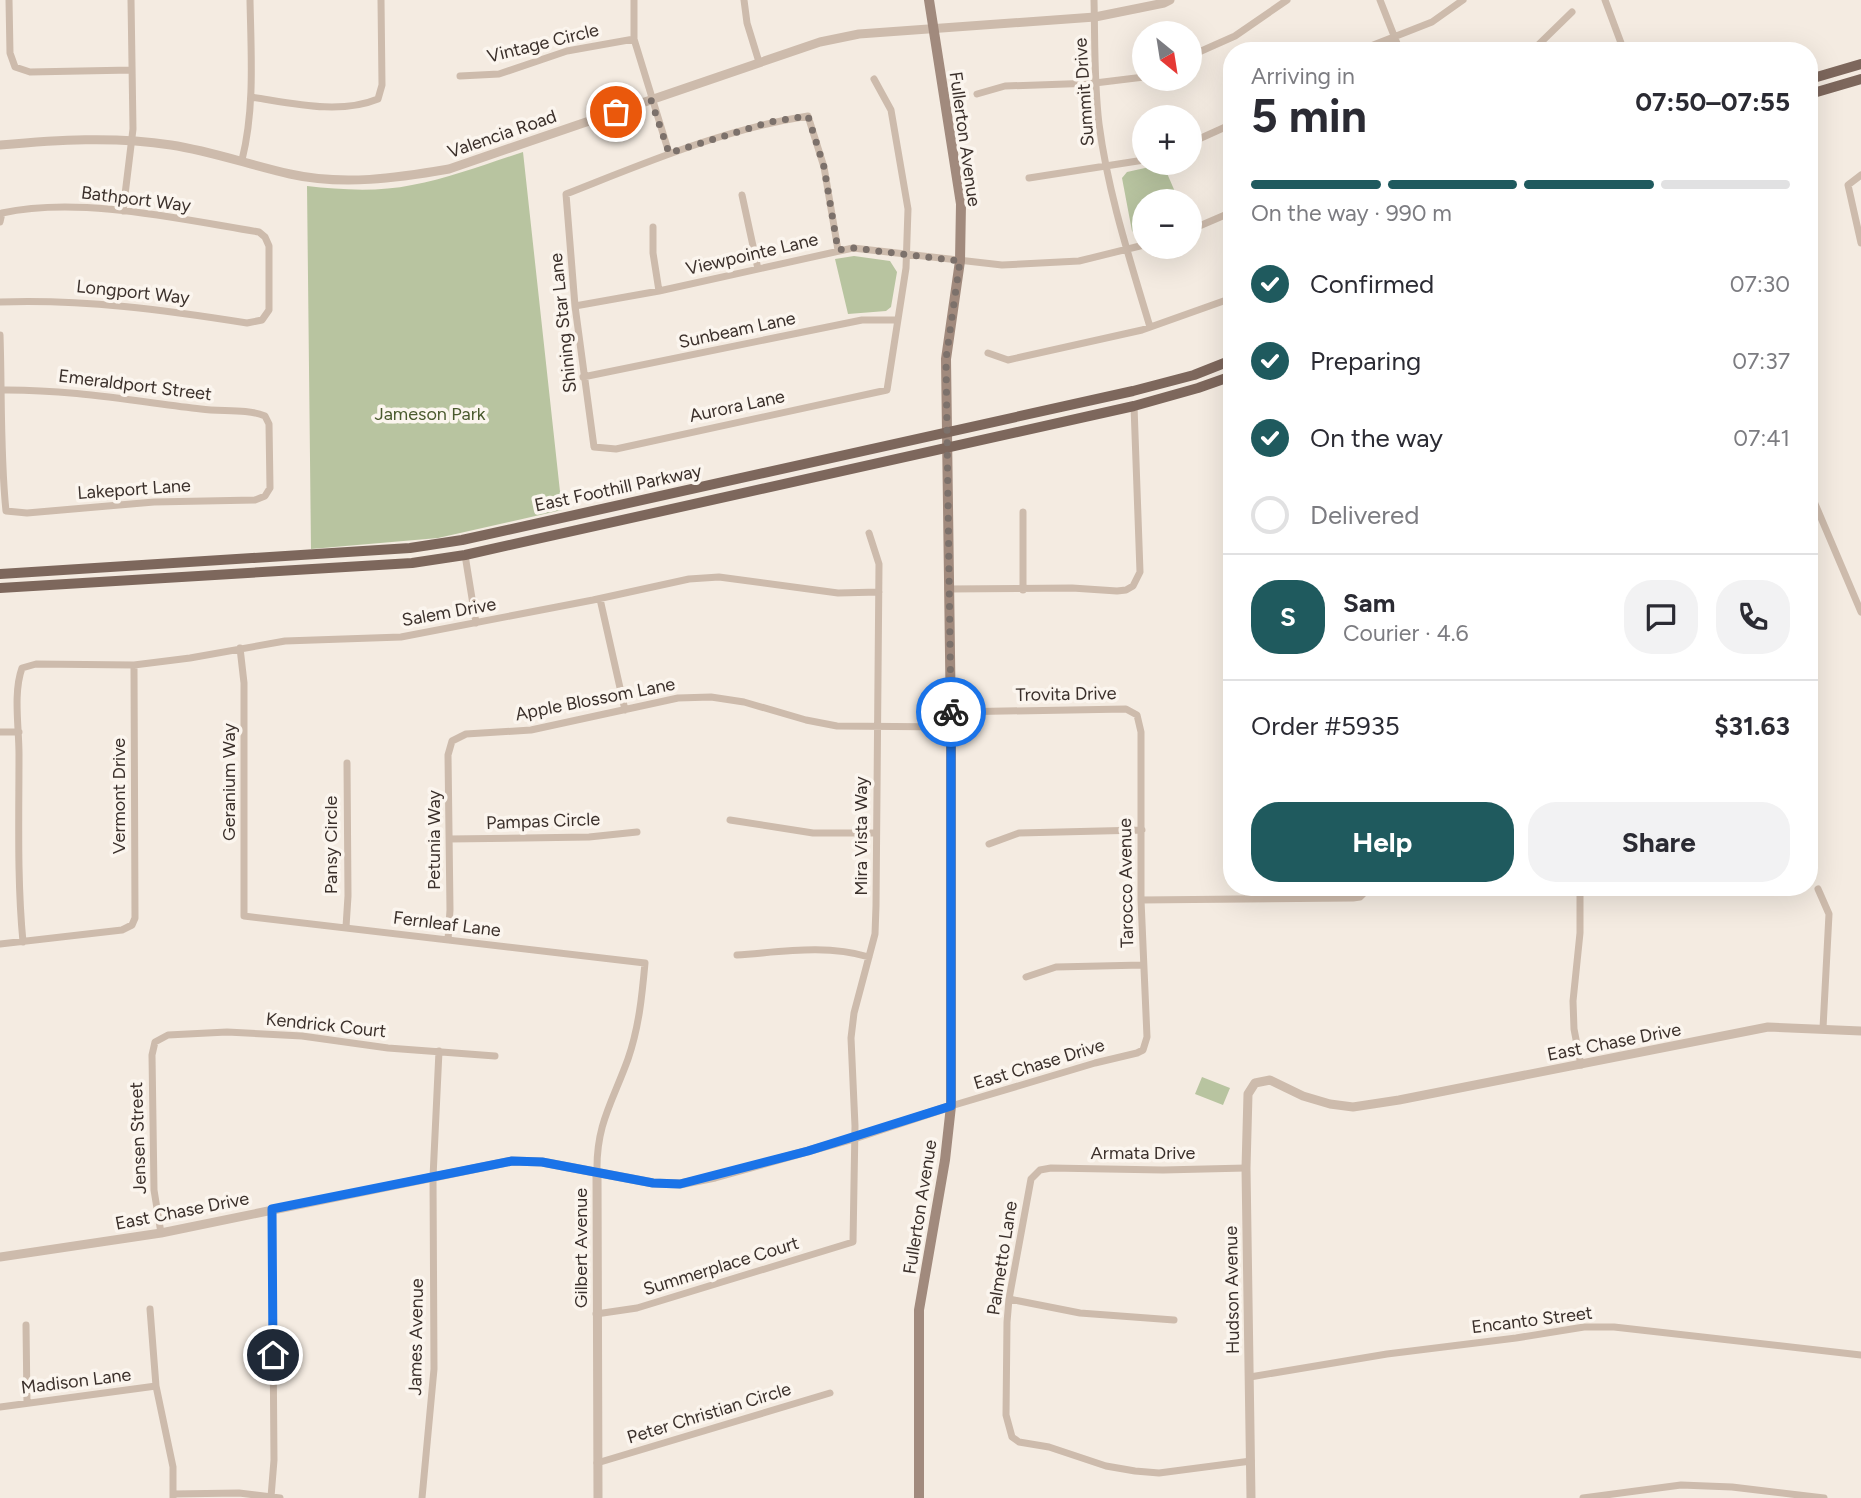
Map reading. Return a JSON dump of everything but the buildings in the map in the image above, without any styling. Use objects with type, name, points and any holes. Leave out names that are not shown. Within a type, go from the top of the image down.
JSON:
[{"type":"main road","name":"Fullerton Avenue","points":[[919,1498],[919,1310],[945,1160],[951,1106],[951,712],[946,359],[960,261],[961,204],[929,0]]},
{"type":"main road","points":[[1818,77],[1861,64]]},
{"type":"main road","points":[[1818,92],[1861,79]]},
{"type":"main road","name":"East Foothill Parkway","points":[[0,574],[410,548],[462,540],[1133,391],[1223,363]]},
{"type":"main road","name":"East Foothill Parkway","points":[[0,588],[412,563],[465,555],[1134,406],[1223,379]]},
{"type":"street","points":[[9,0],[10,53],[15,67],[30,72],[132,70]]},
{"type":"street","points":[[123,211],[132,140],[131,0]]},
{"type":"street","points":[[242,160],[249,128],[251,97],[250,0]]},
{"type":"street","points":[[251,97],[317,106],[365,104],[378,99],[382,85],[381,0]]},
{"type":"street","points":[[634,0],[634,38],[669,153],[770,122],[808,116],[824,167],[838,250]]},
{"type":"street","points":[[744,0],[747,23],[759,62]]},
{"type":"street","name":"Summit Drive","points":[[1094,0],[1095,83],[1099,124],[1126,249],[1150,327]]},
{"type":"street","name":"Valencia Road","points":[[0,145],[42,141],[132,140],[173,145],[242,160],[292,175],[345,180],[389,179],[449,169],[820,42],[859,34],[1095,17],[1170,0]]},
{"type":"street","points":[[1202,51],[1235,36],[1287,0]]},
{"type":"street","points":[[1380,0],[1396,42]]},
{"type":"street","points":[[1381,42],[1432,22],[1463,0]]},
{"type":"street","points":[[1605,0],[1621,42]]},
{"type":"street","points":[[1540,42],[1572,12]]},
{"type":"street","name":"Vintage Circle","points":[[460,76],[499,74],[567,51],[634,38]]},
{"type":"street","points":[[977,94],[1005,86],[1095,83],[1132,78]]},
{"type":"street","points":[[874,79],[891,110],[908,209],[907,256],[897,320]]},
{"type":"street","points":[[1202,138],[1223,128]]},
{"type":"street","name":"Shining Star Lane","points":[[594,447],[575,306],[566,194],[669,153]]},
{"type":"street","points":[[1029,178],[1132,162]]},
{"type":"street","points":[[1861,175],[1848,185],[1861,243]]},
{"type":"street","points":[[742,195],[758,269]]},
{"type":"street","name":"Bathport Way","points":[[2,213],[19,209],[73,207],[123,211],[259,232],[270,246],[269,310],[262,320]]},
{"type":"street","points":[[0,222],[2,213]]},
{"type":"street","points":[[1202,225],[1223,216]]},
{"type":"street","points":[[653,227],[653,253],[659,291]]},
{"type":"street","name":"Viewpointe Lane","points":[[575,306],[659,291],[853,248],[1002,265],[1079,261],[1132,248]]},
{"type":"street","name":"Longport Way","points":[[0,302],[57,301],[153,308],[247,323],[262,320]]},
{"type":"street","points":[[988,354],[1008,360],[1150,327],[1223,301]]},
{"type":"street","name":"Sunbeam Lane","points":[[583,377],[862,320],[897,320]]},
{"type":"street","name":"Aurora Lane","points":[[594,447],[616,449],[887,390],[897,320]]},
{"type":"street","points":[[0,335],[1,460]]},
{"type":"street","name":"Emeraldport Street","points":[[0,390],[39,390],[216,411],[256,412],[265,416],[269,424],[270,488],[265,496]]},
{"type":"street","points":[[948,589],[1117,591],[1126,590],[1139,579],[1134,406]]},
{"type":"street","name":"Lakeport Lane","points":[[1,460],[1,489],[6,511],[27,513],[154,502],[256,499],[265,496]]},
{"type":"street","points":[[1818,511],[1861,612]]},
{"type":"street","points":[[1023,512],[1023,590]]},
{"type":"street","name":"Mira Vista Way","points":[[853,1242],[851,1038],[854,1013],[875,934],[879,564],[869,533]]},
{"type":"street","points":[[465,555],[476,623]]},
{"type":"street","name":"Salem Drive","points":[[19,732],[18,679],[22,668],[36,664],[134,665],[285,641],[401,637],[689,579],[719,577],[838,593],[879,592]]},
{"type":"street","points":[[600,599],[625,710]]},
{"type":"street","name":"Geranium Way","points":[[240,648],[244,683],[244,916]]},
{"type":"street","name":"Vermont Drive","points":[[23,942],[122,930],[132,925],[135,918],[134,665]]},
{"type":"street","name":"Apple Blossom Lane","points":[[452,741],[466,734],[531,730],[678,698],[711,697],[744,702],[837,726],[951,727]]},
{"type":"street","name":"Trovita Drive","points":[[951,712],[1126,709],[1137,715]]},
{"type":"street","name":"Tarocco Avenue","points":[[1137,715],[1141,732],[1141,900],[1147,1037],[1143,1050]]},
{"type":"street","points":[[0,732],[19,732],[20,912],[23,942],[0,944]]},
{"type":"street","name":"Petunia Way","points":[[448,940],[448,755],[452,741]]},
{"type":"street","name":"Pansy Circle","points":[[346,927],[347,763]]},
{"type":"street","points":[[730,820],[813,833],[876,833]]},
{"type":"street","points":[[989,844],[1019,833],[1142,830]]},
{"type":"street","name":"Pampas Circle","points":[[449,839],[589,837],[636,832]]},
{"type":"street","points":[[1818,889],[1829,914],[1823,1028]]},
{"type":"street","points":[[1141,900],[1357,896]]},
{"type":"street","points":[[1580,896],[1580,933],[1573,1001],[1574,1028],[1581,1065]]},
{"type":"street","name":"Fernleaf Lane","points":[[244,916],[645,963]]},
{"type":"street","points":[[737,955],[811,949],[846,951],[869,957]]},
{"type":"street","name":"Gilbert Avenue","points":[[598,1498],[596,1147],[605,1110],[627,1059],[639,1018],[645,963]]},
{"type":"street","points":[[1026,977],[1056,967],[1143,965]]},
{"type":"street","name":"East Chase Drive","points":[[1255,1083],[1270,1080],[1303,1096],[1329,1104],[1353,1107],[1768,1027],[1861,1031]]},
{"type":"street","name":"Kendrick Court","points":[[155,1042],[168,1035],[227,1032],[302,1036],[388,1048],[495,1056]]},
{"type":"street","name":"Jensen Street","points":[[155,1042],[152,1055],[154,1190],[161,1233]]},
{"type":"street","name":"East Chase Drive","points":[[0,1257],[161,1233],[512,1161],[542,1162],[653,1183],[680,1184],[715,1177],[854,1138],[951,1106],[1143,1050]]},
{"type":"street","name":"James Avenue","points":[[422,1498],[434,1369],[433,1177],[439,1051]]},
{"type":"street","name":"Hudson Avenue","points":[[1251,1498],[1246,1168],[1248,1094],[1255,1083]]},
{"type":"street","name":"Armata Drive","points":[[1040,1170],[1246,1168]]},
{"type":"street","name":"Palmetto Lane","points":[[1040,1170],[1031,1179],[1009,1299],[1006,1415],[1012,1437],[1019,1442],[1049,1447],[1106,1466],[1135,1471],[1159,1472],[1251,1461]]},
{"type":"street","points":[[150,1309],[156,1386],[170,1445],[173,1496],[239,1493],[276,1497],[272,1209]]},
{"type":"street","name":"Summerplace Court","points":[[596,1314],[637,1308],[853,1242]]},
{"type":"street","points":[[1009,1299],[1080,1313],[1174,1320]]},
{"type":"street","points":[[26,1325],[27,1404]]},
{"type":"street","name":"Encanto Street","points":[[1250,1377],[1387,1354],[1584,1327],[1614,1327],[1861,1355]]},
{"type":"street","name":"Madison Lane","points":[[0,1407],[156,1386]]},
{"type":"street","name":"Peter Christian Circle","points":[[597,1463],[830,1393]]},
{"type":"street","points":[[1583,1498],[1629,1495],[1681,1485],[1732,1487],[1824,1498]]},
{"type":"street","points":[[1732,1487],[1732,1497]]},
{"type":"green space","name":"Jameson Park","points":[[523,152],[562,510],[438,538],[311,549],[307,186],[360,190],[399,187],[454,175]]},
{"type":"green space","points":[[1132,171],[1132,175],[1168,175],[1174,189],[1132,189],[1132,231],[1122,178]]},
{"type":"green space","points":[[854,256],[890,261],[897,272],[891,307],[886,311],[848,314],[835,259]]},
{"type":"green space","points":[[1202,1077],[1230,1088],[1223,1105],[1195,1094]]},
{"type":"way so far","points":[[616,112],[651,100],[669,153],[770,122],[808,116],[824,167],[838,250],[853,248],[960,261],[946,359],[951,712]]},
{"type":"route","points":[[273,1355],[272,1209],[512,1161],[542,1162],[653,1183],[680,1184],[854,1138],[951,1106],[951,712]]}]
